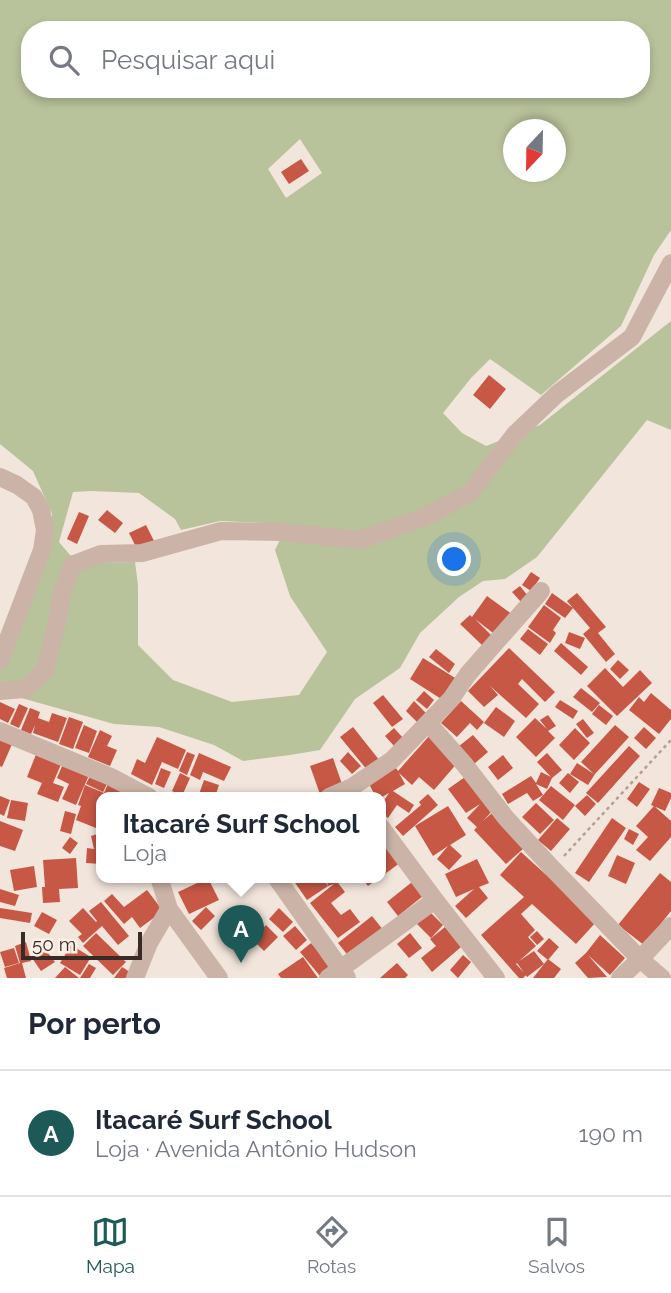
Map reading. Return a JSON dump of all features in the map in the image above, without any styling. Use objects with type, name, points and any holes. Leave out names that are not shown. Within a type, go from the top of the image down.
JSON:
[{"type":"street","points":[[0,691],[25,690],[46,670],[62,593],[72,565],[101,554],[142,553],[221,531],[360,540],[423,517],[470,493],[514,434],[556,394],[632,337],[671,262]]},
{"type":"street","points":[[0,477],[34,497],[41,509],[45,530],[42,550],[0,660]]},
{"type":"street","points":[[356,792],[451,699],[482,657],[541,591]]},
{"type":"street","points":[[428,723],[506,818],[640,959],[662,978]]},
{"type":"street","points":[[0,731],[111,777],[140,792]]},
{"type":"street","points":[[386,834],[496,978]]},
{"type":"street","points":[[161,883],[169,909],[219,978]]},
{"type":"street","points":[[280,883],[338,975],[435,900]]},
{"type":"street","points":[[135,978],[149,943],[169,909]]},
{"type":"street","points":[[620,978],[671,926]]},
{"type":"path","points":[[552,868],[671,740]]},
{"type":"green space","points":[[0,0],[671,0],[671,230],[654,255],[621,326],[541,395],[490,359],[443,413],[462,433],[486,446],[540,425],[671,321],[671,430],[647,420],[537,557],[505,579],[483,581],[459,597],[420,633],[400,668],[355,699],[320,750],[243,761],[214,745],[159,727],[114,724],[0,692],[0,666],[46,559],[52,514],[33,471],[0,444]],"holes":[[[300,139],[322,173],[286,198],[268,169]],[[73,492],[139,493],[175,519],[181,530],[220,521],[288,524],[275,550],[290,596],[327,652],[299,695],[232,702],[173,680],[138,645],[138,585],[135,562],[100,563],[70,555],[59,542]]]},
{"type":"building","points":[[301,159],[309,171],[289,184],[281,172]]},
{"type":"building","points":[[489,375],[506,389],[490,409],[473,395]]},
{"type":"building","points":[[107,510],[123,523],[115,533],[98,520]]},
{"type":"building","points":[[79,512],[89,516],[77,544],[67,539]]},
{"type":"building","points":[[146,525],[154,541],[137,549],[129,533]]},
{"type":"building","points":[[531,572],[540,578],[531,591],[522,585]]},
{"type":"building","points":[[520,586],[528,596],[521,602],[512,592]]},
{"type":"building","points":[[552,593],[573,608],[565,618],[545,604]]},
{"type":"building","points":[[577,593],[606,627],[598,633],[615,654],[606,662],[583,634],[590,628],[567,601]]},
{"type":"building","points":[[487,596],[513,615],[497,636],[475,619],[492,636],[483,646],[460,624],[470,615],[472,617]]},
{"type":"building","points":[[544,605],[561,618],[553,630],[556,633],[550,643],[528,627]]},
{"type":"building","points":[[528,629],[548,644],[540,655],[520,639]]},
{"type":"building","points":[[569,632],[585,638],[580,649],[565,643]]},
{"type":"building","points":[[561,643],[588,667],[581,675],[554,651]]},
{"type":"building","points":[[509,648],[555,692],[545,702],[522,679],[518,684],[539,704],[526,718],[490,686],[498,695],[484,707],[468,691]]},
{"type":"building","points":[[436,649],[455,664],[449,673],[429,657]]},
{"type":"building","points":[[423,658],[460,681],[446,702],[410,679]]},
{"type":"building","points":[[618,660],[629,670],[620,679],[610,669]]},
{"type":"building","points":[[605,668],[623,687],[640,670],[652,683],[617,716],[587,686]]},
{"type":"building","points":[[581,688],[600,703],[592,712],[573,697]]},
{"type":"building","points":[[424,691],[434,700],[427,709],[416,700]]},
{"type":"building","points":[[651,693],[671,710],[671,719],[659,734],[629,710],[639,697],[644,702]]},
{"type":"building","points":[[383,695],[403,719],[392,727],[373,703]]},
{"type":"building","points":[[560,700],[578,711],[573,719],[555,707]]},
{"type":"building","points":[[414,701],[427,714],[418,723],[406,711]]},
{"type":"building","points":[[461,701],[484,722],[477,730],[470,723],[457,737],[441,723]]},
{"type":"building","points":[[0,702],[15,709],[8,723],[0,719]]},
{"type":"building","points":[[19,704],[28,708],[19,728],[10,724]]},
{"type":"building","points":[[599,705],[613,716],[606,725],[592,714]]},
{"type":"building","points":[[496,707],[515,721],[504,737],[484,723]]},
{"type":"building","points":[[30,708],[40,712],[38,718],[49,722],[52,713],[67,718],[58,742],[33,733],[35,725],[31,734],[21,730]]},
{"type":"building","points":[[548,715],[556,726],[548,731],[555,738],[536,757],[516,737],[535,718],[547,729],[540,720]]},
{"type":"building","points":[[69,717],[83,722],[73,749],[59,744]]},
{"type":"building","points":[[583,719],[594,733],[587,738],[576,724]]},
{"type":"building","points":[[84,725],[97,731],[89,753],[75,748]]},
{"type":"building","points":[[615,725],[629,737],[588,785],[570,774],[577,763],[594,774],[581,762]]},
{"type":"building","points":[[353,727],[380,761],[368,771],[340,737]]},
{"type":"building","points":[[644,727],[656,738],[646,749],[634,738]]},
{"type":"building","points":[[394,728],[404,739],[395,747],[385,736]]},
{"type":"building","points":[[575,728],[590,743],[574,760],[559,745]]},
{"type":"building","points":[[100,730],[112,736],[107,746],[117,750],[110,766],[88,757]]},
{"type":"building","points":[[430,735],[459,761],[434,790],[419,777],[412,785],[399,773],[405,784],[393,791],[414,805],[409,813],[397,805],[388,818],[386,798],[389,793],[373,792],[369,784],[396,768],[398,771]]},
{"type":"building","points":[[473,735],[488,752],[474,764],[459,746]]},
{"type":"building","points":[[0,736],[13,742],[2,767],[0,766]]},
{"type":"building","points":[[157,737],[186,750],[178,769],[162,762],[152,785],[131,774],[137,759],[145,763]]},
{"type":"building","points":[[629,746],[640,756],[598,803],[586,793]]},
{"type":"building","points":[[37,752],[62,762],[53,783],[64,787],[58,802],[37,794],[42,783],[27,777]]},
{"type":"building","points":[[187,752],[195,755],[187,775],[179,771]]},
{"type":"building","points":[[348,752],[361,766],[352,774],[340,761]]},
{"type":"building","points":[[199,753],[231,767],[224,781],[203,772],[200,780],[190,775]]},
{"type":"building","points":[[547,753],[562,770],[552,778],[547,789],[536,784],[543,795],[533,801],[527,793],[508,804],[502,794],[531,776],[536,783],[541,772],[551,777],[537,762]]},
{"type":"building","points":[[503,755],[513,768],[498,780],[488,767]]},
{"type":"building","points":[[333,758],[344,790],[319,792],[310,766]]},
{"type":"building","points":[[63,764],[89,775],[76,805],[62,799],[69,784],[57,778]]},
{"type":"building","points":[[161,768],[171,772],[164,788],[155,784]]},
{"type":"building","points":[[180,773],[190,778],[184,792],[172,791]]},
{"type":"building","points":[[568,773],[579,782],[570,793],[559,783]]},
{"type":"building","points":[[91,774],[108,782],[103,792],[86,784]]},
{"type":"building","points":[[465,777],[494,809],[483,821],[492,813],[524,848],[506,864],[474,830],[477,827],[467,818],[480,804],[466,813],[448,789]]},
{"type":"building","points":[[204,780],[219,785],[217,792],[200,792]]},
{"type":"building","points":[[639,782],[650,789],[637,807],[627,799]]},
{"type":"building","points":[[108,784],[128,792],[104,792]]},
{"type":"building","points":[[85,785],[102,792],[96,792],[96,828],[76,820]]},
{"type":"building","points":[[551,786],[575,805],[563,820],[539,800]]},
{"type":"building","points":[[659,788],[671,793],[665,811],[651,805]]},
{"type":"building","points":[[428,794],[438,805],[403,836],[395,827],[421,805],[419,802]]},
{"type":"building","points":[[587,795],[596,804],[585,816],[575,806]]},
{"type":"building","points":[[0,796],[10,800],[4,816],[0,814]]},
{"type":"building","points":[[11,800],[28,803],[25,821],[7,818]]},
{"type":"building","points":[[536,803],[554,820],[540,834],[522,817]]},
{"type":"building","points":[[448,806],[466,835],[450,845],[462,856],[449,870],[437,859],[448,846],[433,856],[415,826]]},
{"type":"building","points":[[654,806],[671,821],[671,837],[650,861],[636,850],[648,837],[636,826]]},
{"type":"building","points":[[65,811],[76,814],[71,834],[60,831]]},
{"type":"building","points":[[557,818],[570,829],[551,851],[538,840]]},
{"type":"building","points":[[612,818],[626,828],[589,882],[575,873]]},
{"type":"building","points":[[0,821],[23,830],[15,851],[0,846]]},
{"type":"building","points":[[629,829],[639,834],[633,845],[624,839]]},
{"type":"building","points":[[96,834],[96,864],[86,863],[87,848],[94,849],[91,836]]},
{"type":"building","points":[[70,837],[78,843],[70,854],[62,848]]},
{"type":"building","points":[[386,843],[401,862],[386,873]]},
{"type":"building","points":[[521,852],[597,921],[576,944],[532,904],[521,914],[535,930],[528,937],[536,946],[519,961],[534,951],[544,964],[527,977],[526,975],[519,978],[481,935],[524,897],[500,875]]},
{"type":"building","points":[[617,855],[635,863],[626,884],[608,876]]},
{"type":"building","points":[[76,858],[78,888],[59,889],[60,902],[43,903],[43,860]]},
{"type":"building","points":[[477,859],[489,883],[479,887],[488,898],[466,918],[455,906],[474,889],[456,897],[445,874]]},
{"type":"building","points":[[34,866],[37,887],[14,891],[10,870]]},
{"type":"building","points":[[660,873],[671,882],[671,911],[644,945],[618,925]]},
{"type":"building","points":[[412,882],[423,896],[398,916],[387,902]]},
{"type":"building","points":[[197,883],[210,883],[219,900],[189,914],[178,892]]},
{"type":"building","points":[[295,883],[326,883],[328,886],[307,900]]},
{"type":"building","points":[[327,883],[338,883],[345,892],[331,903],[341,915],[350,909],[360,922],[338,938],[310,903],[334,884],[328,886]]},
{"type":"building","points":[[0,889],[19,895],[15,906],[0,902]]},
{"type":"building","points":[[147,890],[163,911],[140,928],[132,917],[124,924],[104,901],[112,894],[124,907]]},
{"type":"building","points":[[101,902],[129,936],[118,945],[102,926],[83,943],[78,937],[82,934],[69,921],[83,908],[96,922],[89,911]]},
{"type":"building","points":[[206,907],[215,916],[201,930],[192,921]]},
{"type":"building","points":[[0,908],[32,913],[30,923],[0,918]]},
{"type":"building","points":[[279,908],[293,922],[283,932],[269,919]]},
{"type":"building","points":[[429,911],[443,925],[431,938],[417,924]]},
{"type":"building","points":[[42,912],[57,920],[49,934],[34,926]]},
{"type":"building","points":[[255,916],[263,926],[251,936],[243,926]]},
{"type":"building","points":[[372,916],[384,931],[350,958],[338,943]]},
{"type":"building","points":[[266,925],[278,937],[264,951],[252,939]]},
{"type":"building","points":[[295,926],[307,940],[296,950],[283,936]]},
{"type":"building","points":[[445,927],[461,947],[432,972],[421,958],[436,946],[430,939]]},
{"type":"building","points":[[537,931],[544,939],[537,945],[530,937]]},
{"type":"building","points":[[96,933],[126,962],[113,975],[83,946]]},
{"type":"building","points":[[410,933],[422,948],[409,958],[397,944]]},
{"type":"building","points":[[600,935],[625,958],[610,975],[588,955],[607,977],[588,978],[575,963]]},
{"type":"building","points":[[549,938],[559,947],[548,960],[537,951]]},
{"type":"building","points":[[26,942],[31,961],[22,963],[26,978],[7,978],[4,968],[20,963],[15,946]]},
{"type":"building","points":[[311,943],[332,967],[320,976],[300,952]]},
{"type":"building","points":[[71,945],[91,957],[80,975],[60,963]]},
{"type":"building","points":[[14,948],[19,963],[5,967],[0,952]]},
{"type":"building","points":[[45,949],[55,962],[41,971],[32,958]]},
{"type":"building","points":[[463,955],[471,962],[458,978],[450,970]]},
{"type":"building","points":[[303,957],[318,978],[281,978],[278,974]]},
{"type":"building","points":[[548,959],[561,969],[554,978],[533,978]]},
{"type":"building","points":[[397,963],[408,975],[405,978],[380,978]]},
{"type":"building","points":[[89,964],[96,968],[90,978],[80,978]]},
{"type":"building","points":[[65,967],[79,978],[55,978]]},
{"type":"building","points":[[122,967],[133,974],[130,978],[114,978]]},
{"type":"place","name":"Itacaré Surf School","points":[[241,963]]}]
